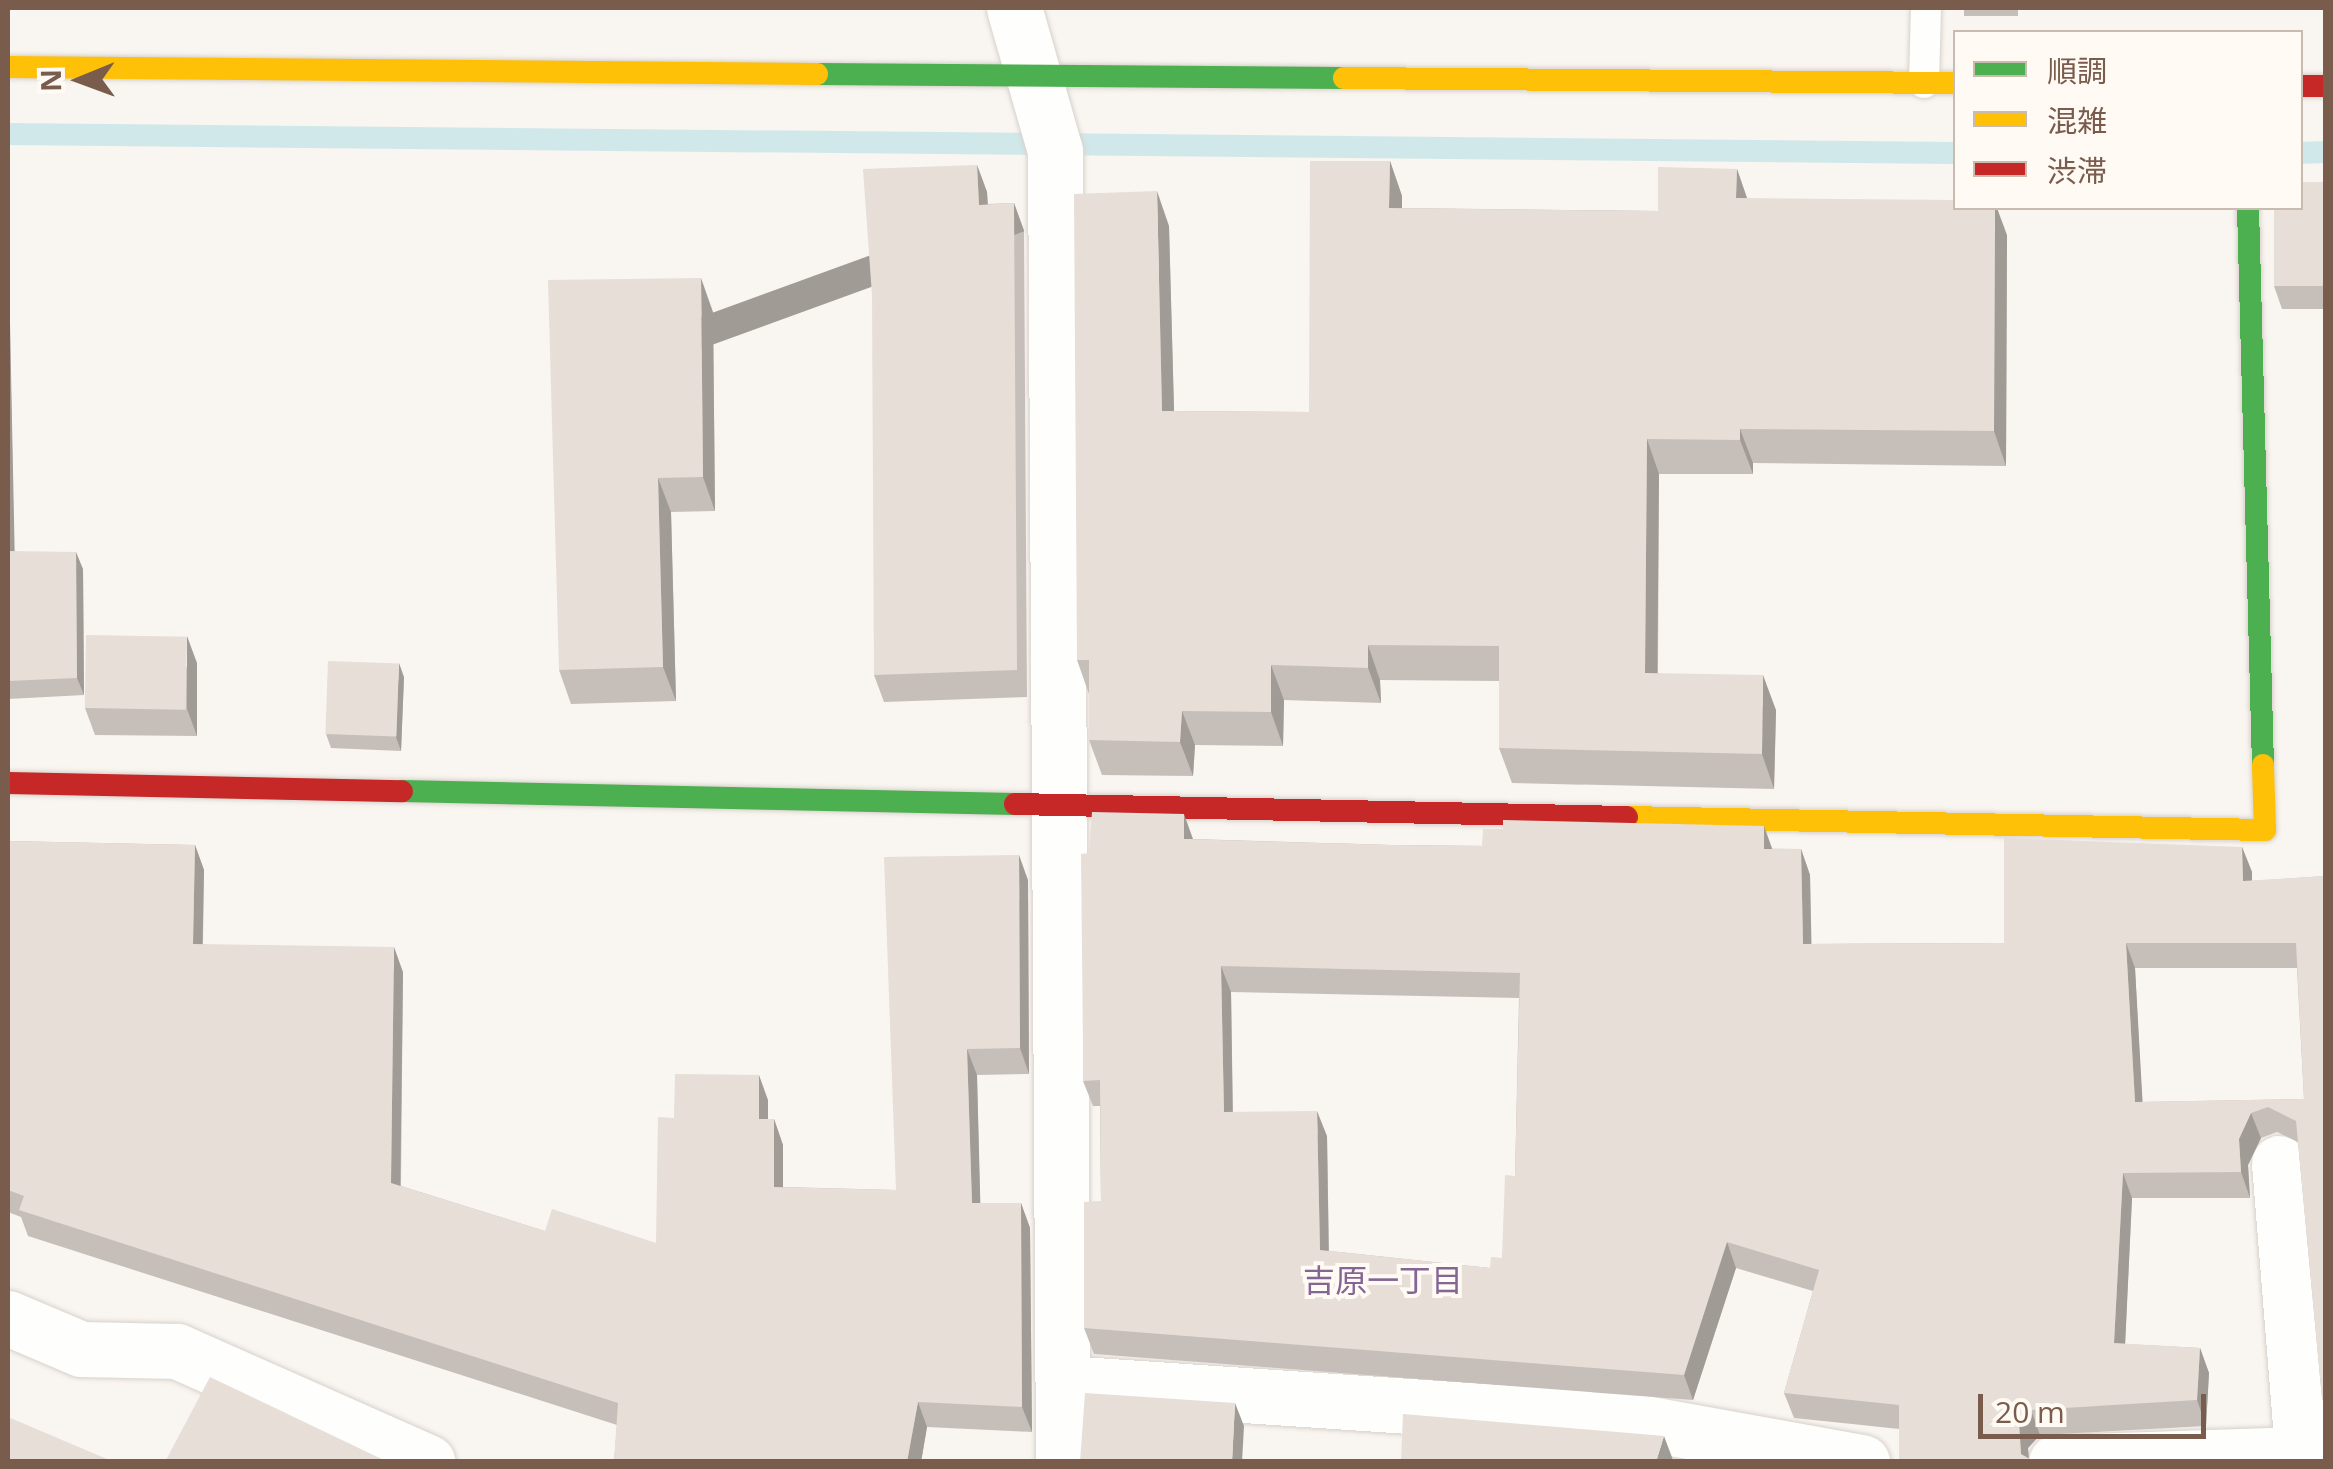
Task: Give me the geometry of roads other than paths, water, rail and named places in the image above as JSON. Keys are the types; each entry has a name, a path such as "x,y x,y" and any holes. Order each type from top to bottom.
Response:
{"street":[{"path":"1014,8 1054,151 1062,808 1063,1462"},
{"path":"8,66 1953,83"},
{"path":"8,783 1062,808 2265,830 2248,210"},
{"path":"2056,1462 2310,1456 2280,1164"},
{"path":"8,1318 82,1349 177,1351 427,1462"},
{"path":"1065,1383 1633,1421 1755,1454 1862,1462"}],"lane":[{"path":"1924,83 1926,8"}],"waterway":[{"path":"8,134 1953,153"},
{"path":"2303,153 2326,152"}],"district":[{"name":"吉原一丁目","path":"1383,1280"}]}
